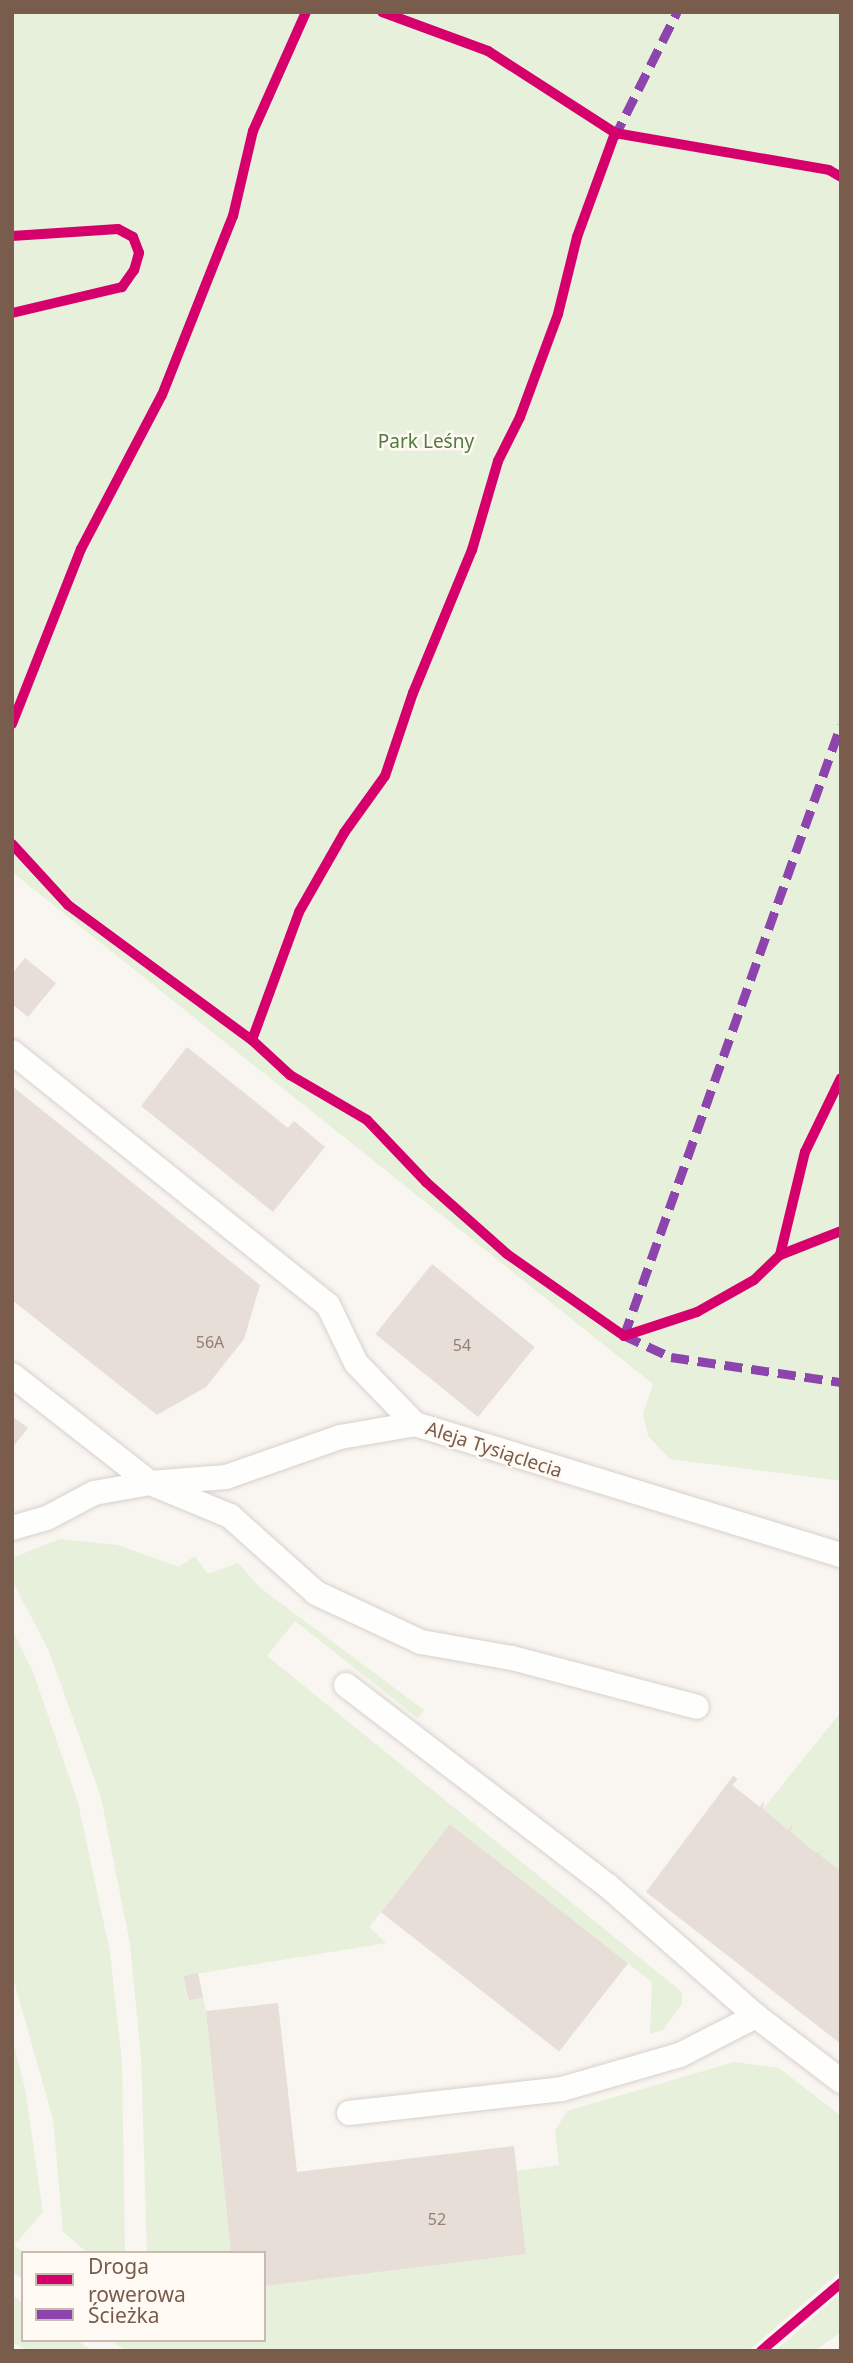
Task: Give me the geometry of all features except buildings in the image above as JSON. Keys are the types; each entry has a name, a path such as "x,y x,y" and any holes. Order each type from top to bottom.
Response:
{"lane":[{"path":"12,1052 328,1305 356,1363 415,1424"},
{"path":"12,1375 150,1483 230,1516 316,1593 421,1642 512,1658 697,1707"},
{"name":"Aleja Tysiąclecia","path":"12,1528 47,1518 94,1493 150,1483 226,1477 340,1437 415,1424 841,1555"},
{"path":"346,1685 608,1886 756,2016 841,2081"},
{"path":"349,2113 562,2089 680,2055 756,2016"}],"green space":[{"name":"Park Leśny","path":"12,12 841,12 841,1481 670,1459 648,1436 643,1413 653,1384 12,872"},
{"path":"60,1539 118,1545 179,1567 195,1556 208,1574 238,1563 259,1587 424,1710 418,1718 295,1621 267,1656 682,1992 682,2004 663,2030 650,2034 652,1982 450,1824 369,1927 386,1943 183,1976 188,2001 203,1997 206,2011 231,2251 147,2251 141,2057 130,1944 101,1797 49,1651 12,1580 12,1558"},
{"path":"12,1629 33,1672 78,1803 110,1952 122,2061 125,2251 86,2251 63,2232 53,2119 12,1974"},
{"path":"841,1712 841,1871 819,1854 823,1848 816,1853 791,1832 794,1824 788,1830 763,1809"},
{"path":"12,2036 25,2089 43,2212 14,2245 21,2251 21,2278 12,2272"},
{"path":"734,2062 779,2068 841,2116 841,2271 748,2351 127,2351 113,2342 266,2342 266,2286 526,2254 517,2171 559,2165 555,2131 567,2111"},
{"path":"841,2293 841,2332 815,2351 775,2351"},
{"path":"12,2295 21,2302 21,2342 80,2342 92,2351 30,2351 12,2342"}],"marked path":[{"path":"614,138 677,12"},
{"path":"624,1336 841,725"},
{"path":"623,1335 671,1357 841,1382"}],"cycle path":[{"path":"12,724 81,549 162,395 233,216 253,131 306,12"},
{"path":"382,12 488,51 615,133 829,170 841,177"},
{"path":"252,1040 299,912 344,833 385,776 413,693 472,550 498,461 520,417 558,314 577,237 615,133"},
{"path":"12,236 118,229 133,237 139,253 134,270 122,287 12,313"},
{"path":"12,844 68,905 252,1040 290,1075 367,1120 426,1182 507,1254 624,1336 697,1312 754,1280 780,1255 841,1231"},
{"path":"780,1255 805,1152 841,1078"},
{"path":"761,2351 841,2283"}]}
